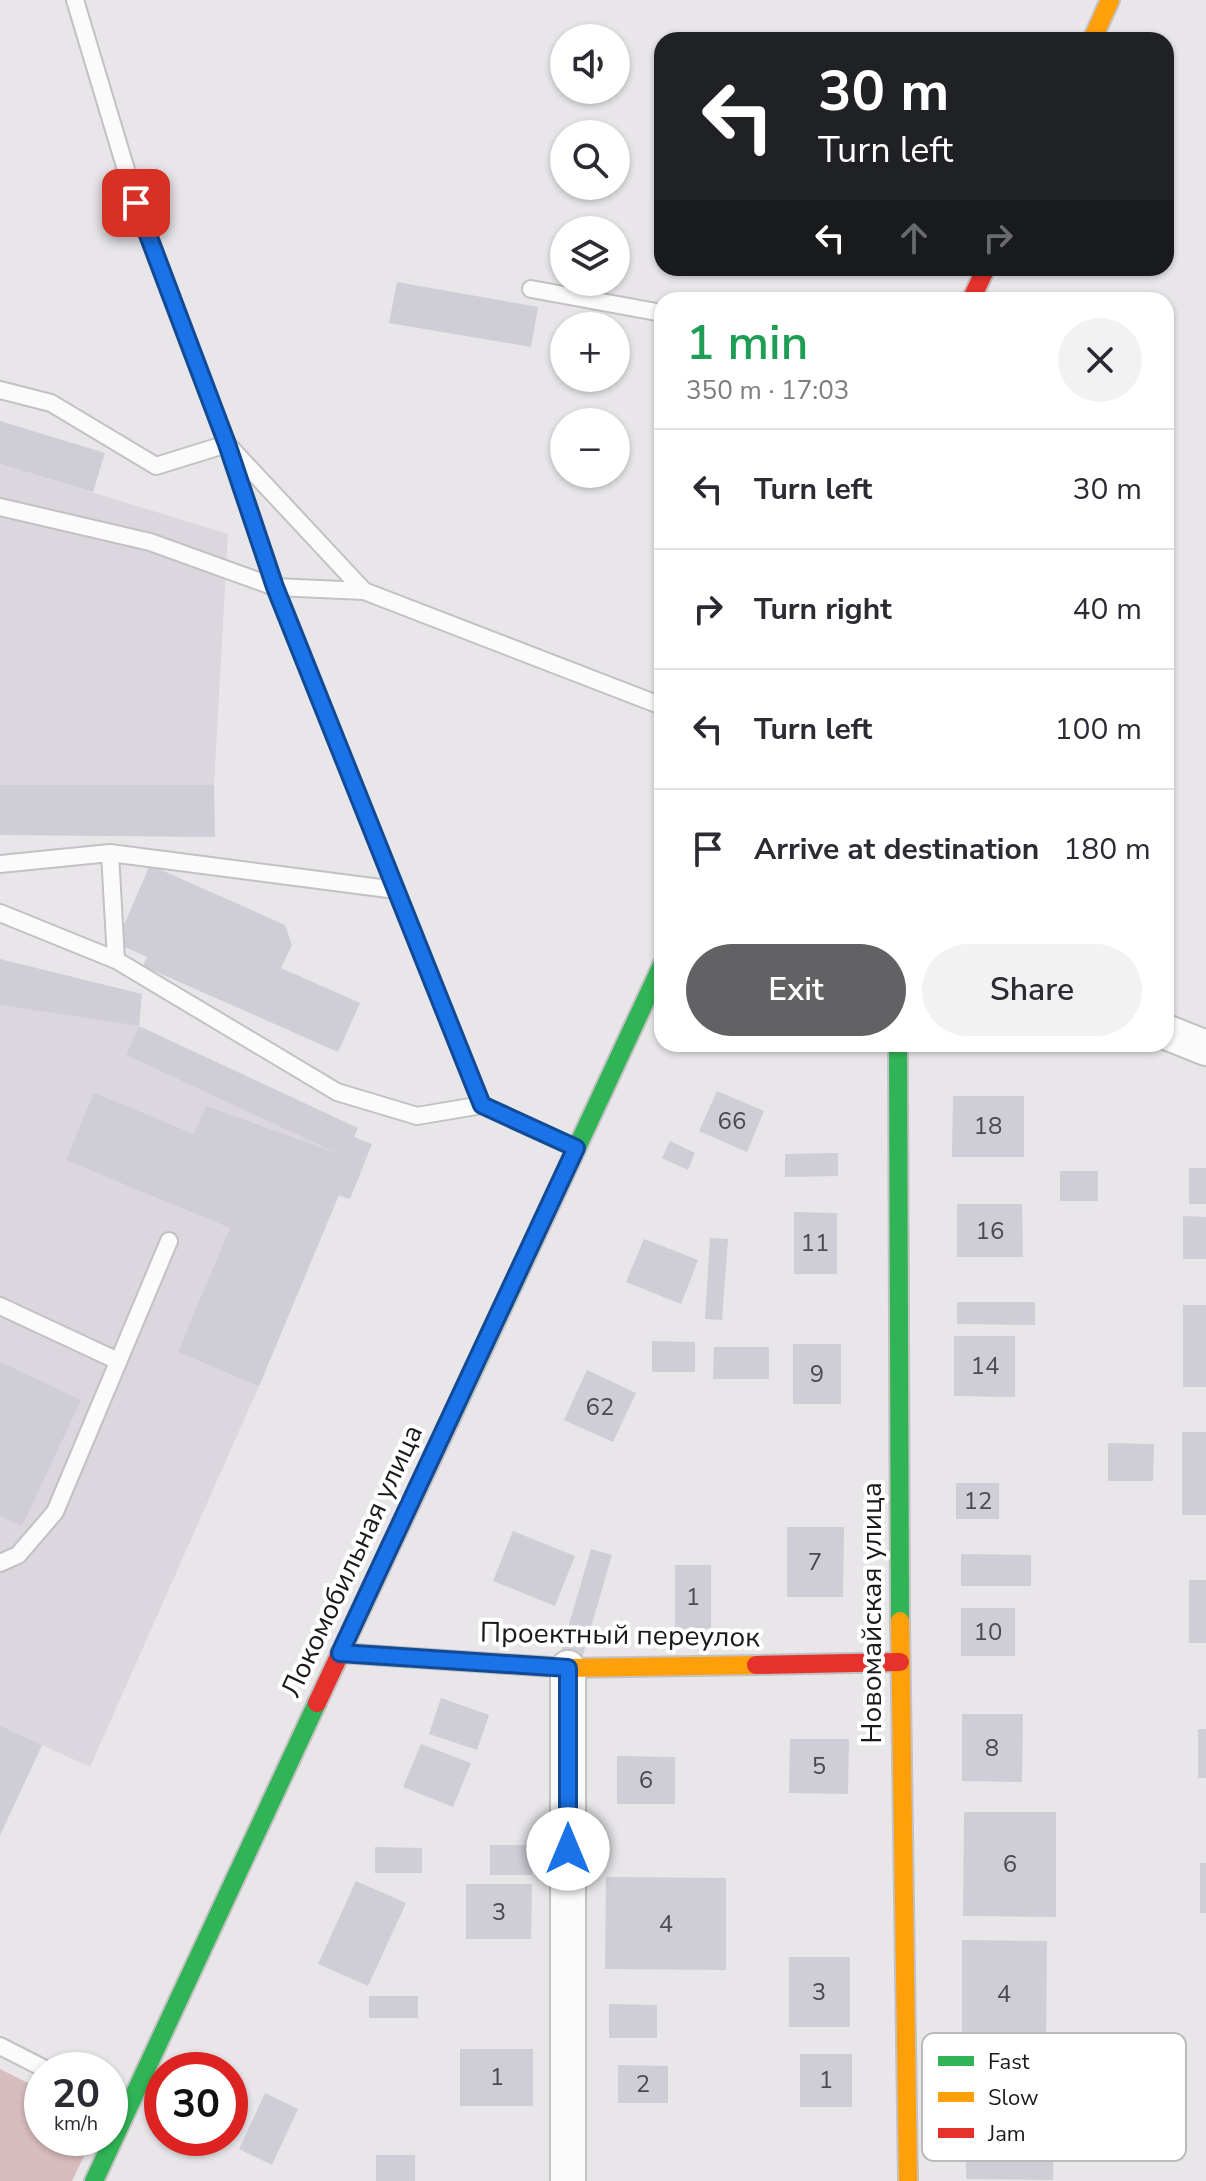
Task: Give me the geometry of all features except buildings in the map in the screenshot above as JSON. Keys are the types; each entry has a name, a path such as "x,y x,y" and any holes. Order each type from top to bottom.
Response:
{"street":[{"path":"1096,32 1110,0"},
{"name":"Локомобильная улица","path":"128,2086 340,1653 654,982"},
{"path":"1174,1035 1206,1048"},
{"name":"Новомайская улица","path":"898,1052 900,1662 908,2181"},
{"name":"Проектный переулок","path":"340,1653 568,1668 900,1662"},
{"path":"568,1668 568,2181"},
{"name":"Локомобильная улица","path":"94,2181 102,2156"}],"lane":[{"path":"75,0 136,203 227,444 275,587 482,1105"},
{"path":"531,289 654,312"},
{"path":"0,390 51,403 156,466 227,444"},
{"path":"227,444 364,591"},
{"path":"0,507 150,542 275,587 364,591 654,703"},
{"path":"0,864 110,853 396,890"},
{"path":"110,853 116,960"},
{"path":"0,913 116,960 337,1092 417,1116 482,1105 576,1148"},
{"path":"0,1563 18,1555 55,1512 169,1241"},
{"path":"0,1306 118,1361"},
{"path":"0,2046 24,2058"}],"shaded area":[{"path":"0,464 228,534 214,785 0,785"},
{"path":"0,1005 139,1026 126,1055 344,1156 350,1199 338,1196 259,1386 90,1767 42,1745 0,1835"},
{"path":"0,2069 24,2081 24,2156 84,2156 72,2181 0,2181"}],"traffic: fast":[{"path":"449,1422 654,982"},
{"path":"898,1052 900,1621"},
{"path":"94,2181 317,1703"}],"traffic: slow":[{"path":"1096,32 1110,0"},
{"path":"900,1621 908,2181"},
{"path":"340,1653 568,1668 756,1665"}],"traffic: jam":[{"path":"975,292 982,276"},
{"path":"317,1703 449,1422"},
{"path":"756,1665 900,1662"}],"route":[{"path":"136,203 227,444 275,587 482,1105 576,1148 340,1653 568,1668 568,1849"}]}
